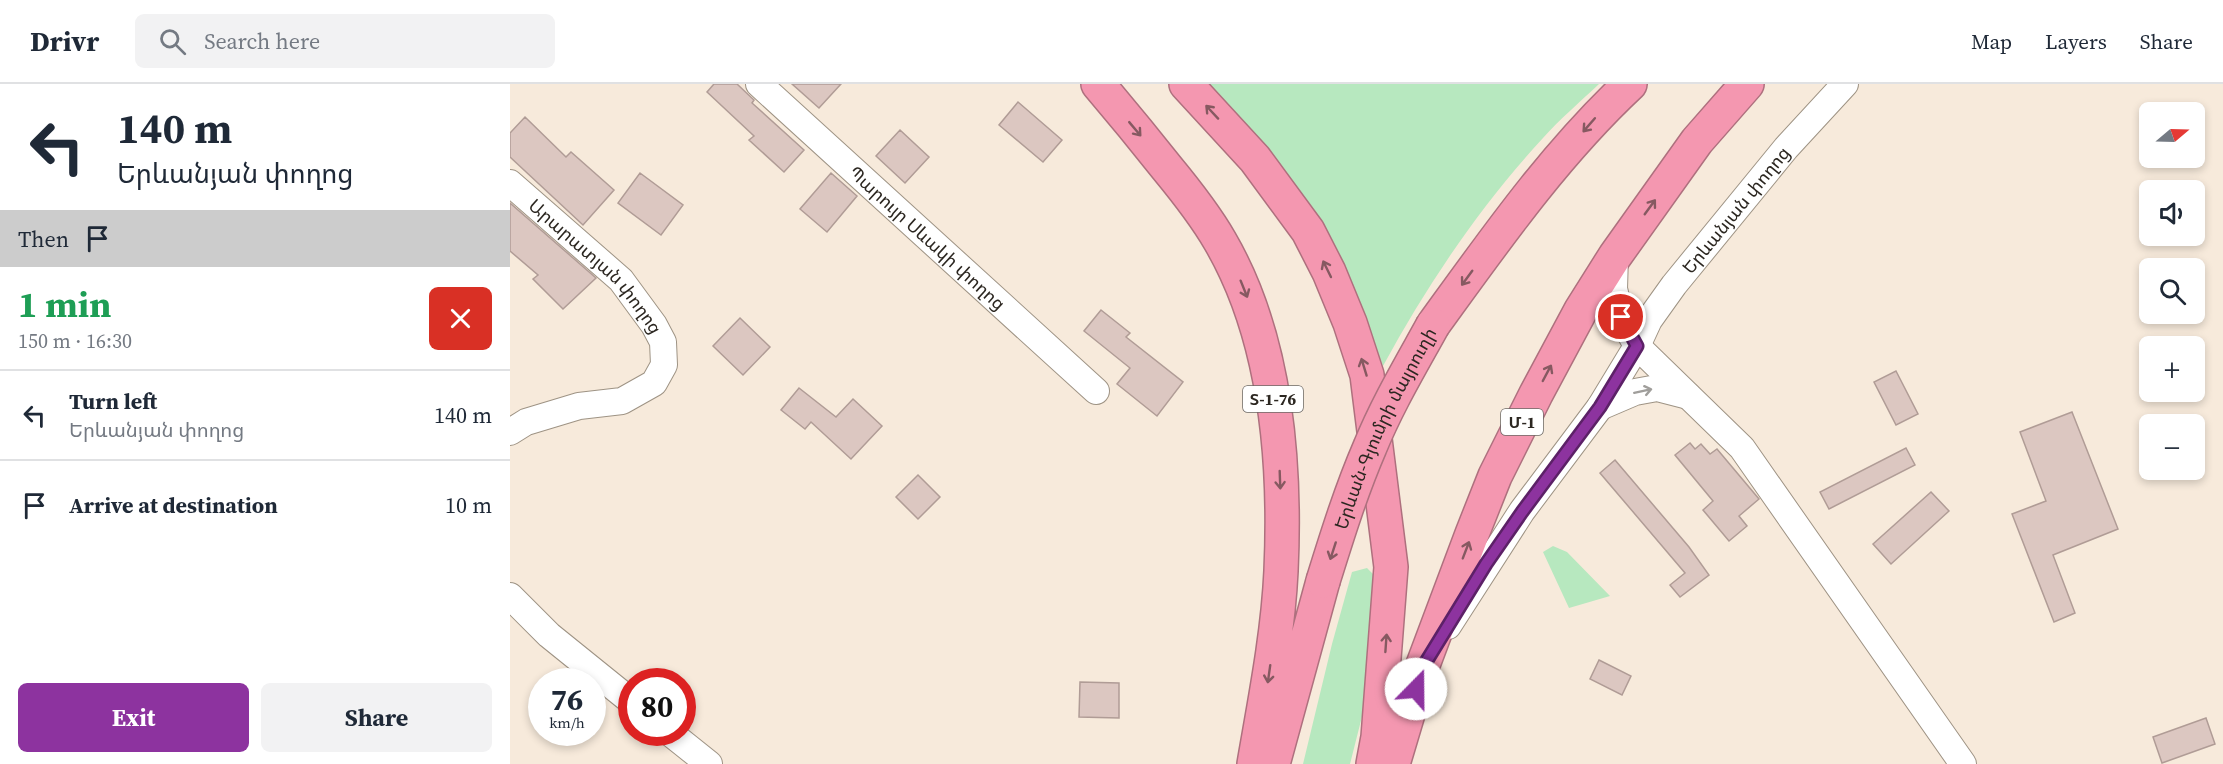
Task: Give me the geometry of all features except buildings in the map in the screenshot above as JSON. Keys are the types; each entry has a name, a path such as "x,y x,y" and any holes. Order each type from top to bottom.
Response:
{"highway":[{"name":"Տ-1-76","path":"1098,84 1190,196 1220,241 1238,274 1252,309 1264,351 1272,390 1279,453 1281,572 1269,674 1254,764"},
{"path":"1186,84 1255,159 1308,231 1329,272 1350,322 1367,375 1391,567 1379,726 1373,764"},
{"name":"Երևան-Գյումրի մայրուղի","path":"1273,764 1323,581 1346,509 1370,446 1399,386 1433,325 1526,198 1603,109 1630,84"},
{"name":"Մ-1","path":"1393,764 1421,670 1495,476 1581,310 1615,256 1697,141 1747,84"}],"street":[{"name":"Պարույր Սևակի փողոց","path":"759,84 1096,391"},
{"name":"Երևանյան փողոց","path":"1421,670 1486,564 1600,407 1637,346 1649,320 1674,285 1786,148 1845,84"},
{"name":"Արարատյան փողոց","path":"510,183 621,280 654,325 663,342 664,365 654,383 622,402 579,406 525,422 510,432"},
{"path":"1615,256 1614,289 1621,317 1637,346 1742,448 1963,764"},
{"path":"1600,407 1635,392 1657,388 1689,396"},
{"path":"510,597 549,635 618,691"},
{"path":"686,746 709,764"}],"green space":[{"path":"1204,84 1599,84 1543,138 1476,219 1436,276 1383,366 1369,330"},
{"path":"1553,546 1567,552 1610,596 1569,608 1543,552"},
{"path":"1367,568 1376,577 1373,673 1350,764 1303,764 1352,572"}],"route":[{"path":"1416,689 1421,670 1486,564 1600,407 1637,346 1621,317"}]}
